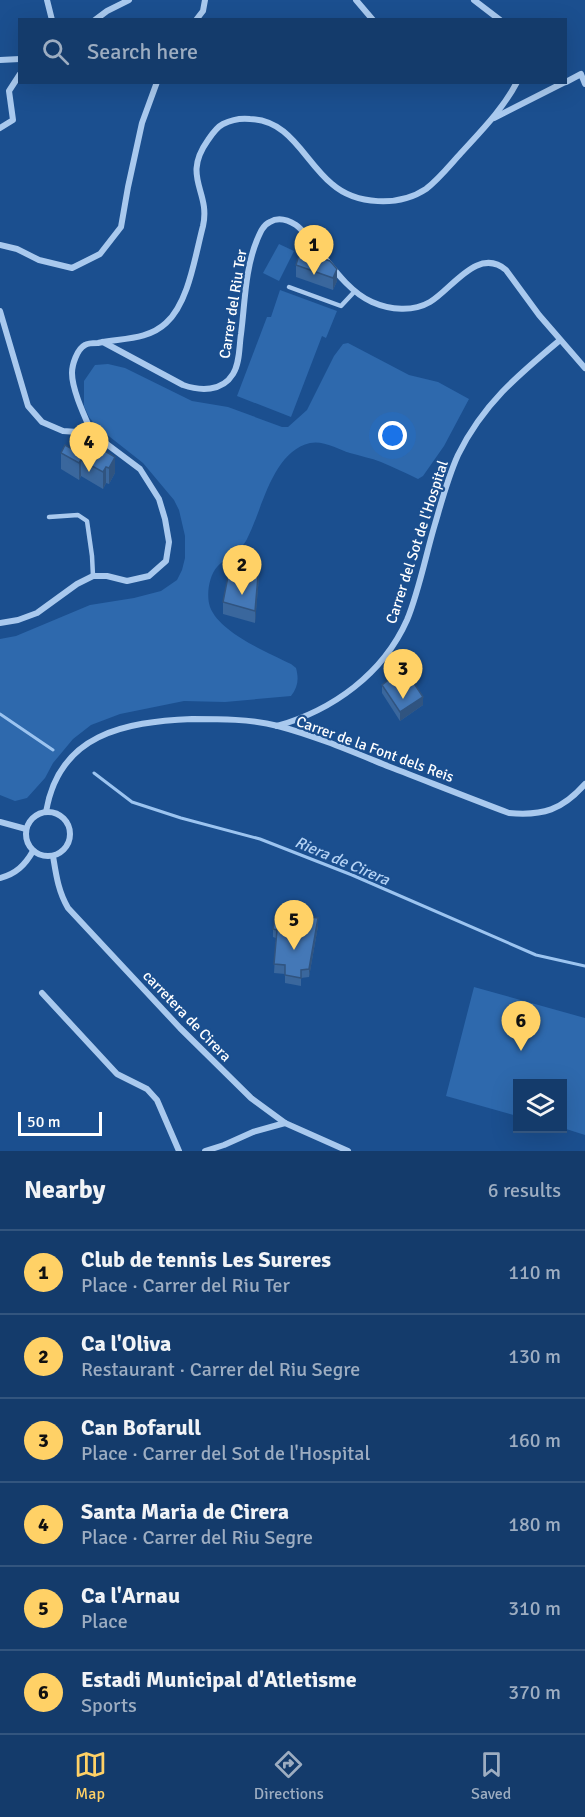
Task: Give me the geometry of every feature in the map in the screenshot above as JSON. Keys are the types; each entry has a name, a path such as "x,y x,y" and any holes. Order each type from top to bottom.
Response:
{"street":[{"path":"47,0 52,18"},
{"path":"98,18 129,0"},
{"path":"198,18 203,11 205,0"},
{"path":"356,0 371,18"},
{"path":"474,0 497,18"},
{"path":"0,60 18,59"},
{"path":"567,81 581,74 585,84"},
{"path":"0,128 12,120 9,90 18,77"},
{"path":"0,245 16,249 39,260 72,268 100,254 121,227 142,123 156,84"},
{"path":"0,624 37,613 77,584 93,576 127,580 149,576 166,561 169,542 159,499 140,469 92,433 79,401 72,372 77,353 85,345 148,335 166,323 181,303 205,213 195,171 206,143 215,131 223,124 243,118 266,121 288,134 331,183 340,190 358,198 390,200 413,195 433,183 506,102 516,84"},
{"path":"491,119 561,84"},
{"name":"Carrer del Riu Ter","path":"103,342 183,386 207,389 227,382 238,360 252,251 263,228 274,220 289,221 298,226 354,291 371,302 388,308 414,308 429,303 464,273 484,263 500,264 539,315 585,368"},
{"path":"0,311 28,406 42,422 63,431 92,433"},
{"name":"Carrer del Sot de l'Hospital","path":"276,726 309,714 342,696 366,678 388,654 407,620 446,485 467,438 502,390 560,340"},
{"name":"Carrer de la Font dels Reis","path":"46,813 53,786 66,764 83,746 104,734 144,722 174,720 224,719 276,726 326,741 508,813 533,814 552,810 565,803 585,784"},
{"path":"46,813 62,818 69,832 64,849 53,856 44,856 33,851 27,843 26,829 33,818 46,813"},
{"path":"0,822 26,829"},
{"path":"0,878 16,872 33,851"},
{"name":"carretera de Cirera","path":"53,856 61,897 68,908 217,1066 250,1098 285,1123 348,1151"},
{"path":"42,993 117,1074 147,1089 157,1100 180,1151"},
{"path":"205,1151 253,1132 285,1123"}],"lane":[{"path":"289,287 341,306 354,291"},
{"path":"49,517 78,515 87,521 93,576"}],"shaded area":[{"path":"279,244 294,251 279,281 263,273"},
{"path":"280,290 337,311 326,338 322,336 291,417 237,396 267,317 271,317"},
{"path":"348,343 409,375 438,382 469,399 444,446 423,476 418,479 381,462 325,444 315,442 297,448 286,457 270,483 244,544 214,571 210,580 208,597 215,616 245,641 296,668 297,683 291,696 225,702 184,701 120,714 91,725 73,739 53,763 45,778 27,798 15,801 0,795 0,639 16,636 90,605 161,591 177,580 185,558 185,536 179,510 174,500 143,463 96,426 89,417 84,406 84,381 95,365 108,364 125,368 192,401 228,407 282,427 288,427 307,410 334,356 343,344"},
{"path":"474,987 585,1018 585,1135 567,1129 567,1079 513,1079 513,1115 446,1096"}],"building":[{"path":"300,251 330,261 337,269 333,278 296,265"},
{"path":"88,441 115,457 109,468 106,467 103,472 81,460 79,463 61,453 65,445 81,454"},
{"path":"231,561 259,564 255,611 223,602"},
{"path":"404,668 423,697 400,712 382,685"},
{"path":"276,912 318,918 309,969 301,970 301,978 285,975 285,965 274,964 277,930 273,929"}],"waterway":[{"name":"Riera de Cirera","path":"0,714 53,750"},
{"name":"Riera de Cirera","path":"94,773 132,802 260,839 352,875 536,955 585,966"}],"place":[{"name":"Club de tennis Les Sureres","path":"314,275"},
{"name":"Santa Maria de Cirera","path":"89,472"},
{"name":"Ca l'Oliva","path":"242,595"},
{"name":"Can Bofarull","path":"403,699"},
{"name":"Ca l'Arnau","path":"294,950"},
{"name":"Estadi Municipal d'Atletisme","path":"521,1051"}]}
